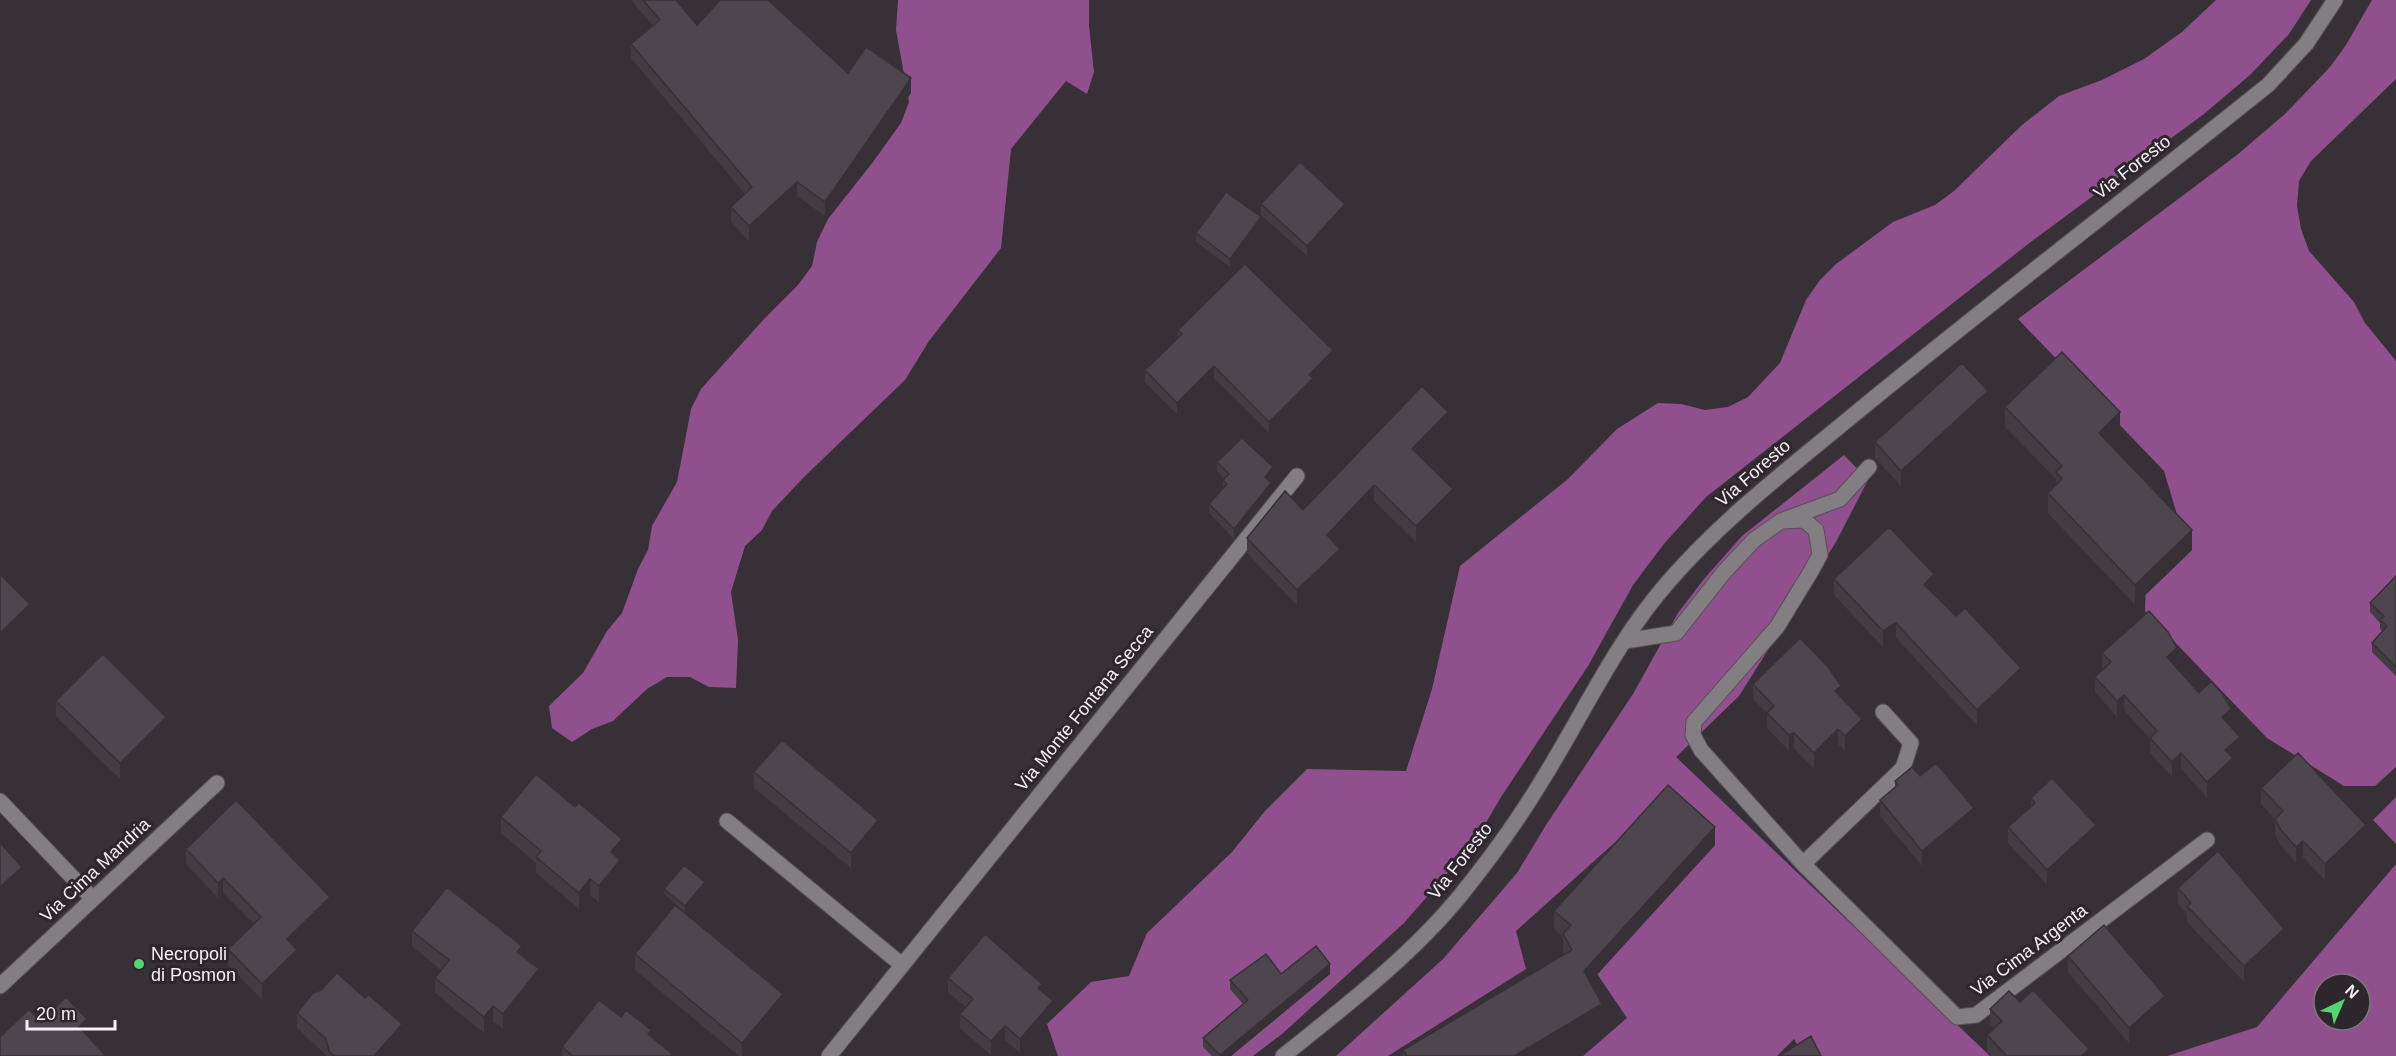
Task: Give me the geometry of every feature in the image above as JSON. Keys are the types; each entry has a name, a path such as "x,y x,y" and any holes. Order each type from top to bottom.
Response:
{"street":[{"name":"Via Foresto","path":"1283,1056 1364,991 1458,898 1503,839 1542,782 1625,641 1667,583 1731,517 1905,370 2268,85 2306,44 2335,0"},
{"path":"1625,641 1676,633 1724,572 1754,540 1781,521 1840,499 1869,467"},
{"name":"Via Monte Fontana Secca","path":"829,1056 1297,476"},
{"name":"Via Cima Argenta","path":"1781,521 1804,520 1816,530 1820,555 1777,627 1694,722 1693,735 1701,750 1803,864 1957,1017 1976,1015 2207,840"},
{"path":"1803,864 1903,768 1911,743 1883,712"},
{"name":"Via Cima Mandria","path":"0,986 217,783"},
{"path":"0,801 93,899"},
{"path":"727,821 902,965"}],"shaded area":[{"path":"898,0 1089,0 1089,26 1094,72 1087,94 1066,81 1011,149 1001,248 929,341 905,380 804,477 772,511 762,530 745,546 731,592 738,640 736,688 709,687 690,677 667,677 647,689 613,721 592,729 572,742 552,728 549,706 583,673 607,631 622,613 638,569 648,550 652,526 677,482 691,409 701,389 798,285 812,266 817,242 828,219 901,123 909,102 896,30"},
{"path":"2216,0 2311,0 2289,34 2250,75 2204,114 2032,241 1706,497 1663,545 1633,585 1588,666 1501,797 1474,843 1404,923 1282,1034 1253,1056 1058,1056 1047,1024 1091,982 1129,976 1147,933 1232,852 1265,811 1307,769 1406,771 1432,689 1460,566 1568,479 1617,429 1658,403 1681,404 1705,410 1728,407 1748,397 1780,363 1806,300 1820,280 1836,264 1893,222 1935,205 1954,191 2022,125 2059,96 2102,80 2144,59 2182,32"},
{"path":"2372,0 2396,0 2396,79 2311,161 2299,181 2297,206 2301,229 2309,251 2354,302 2365,323 2396,361 2396,767 2375,786 2344,786 2267,738 2145,611 2146,579 2178,518 2164,471 2018,319 2237,155 2286,113 2330,67 2346,45"},
{"path":"1844,455 1868,480 1836,542 1739,696 1676,757 1990,1056 1804,1056 1794,1039 1777,1056 1583,1056 1627,1018 1589,962 1659,803 1516,931 1526,969 1388,1056 1336,1056 1443,959 1517,873 1633,694 1678,613 1704,579 1742,536"},
{"path":"2396,797 2396,844 2373,820"},
{"path":"2396,864 2396,1056 2167,1056 2257,1027"}],"building":[{"path":"643,0 676,0 697,25 720,0 768,0 848,73 866,47 911,78 825,202 797,182 749,226 731,207 752,187 631,44 660,20"},
{"path":"1300,162 1345,204 1307,246 1261,204"},
{"path":"1226,192 1261,217 1230,259 1196,233"},
{"path":"1245,264 1333,350 1309,375 1313,378 1269,422 1214,366 1177,403 1145,370 1182,334 1178,330"},
{"path":"2062,352 2120,412 2099,433 2192,530 2135,585 2048,493 2062,479 2056,472 2062,466 2005,407"},
{"path":"1962,363 1988,391 1901,471 1875,442"},
{"path":"1422,386 1448,412 1412,449 1453,489 1416,526 1374,485 1327,535 1340,549 1297,590 1247,538 1285,491 1303,510"},
{"path":"1242,438 1273,467 1265,477 1271,483 1234,529 1209,504 1227,484 1223,480 1229,474 1217,462"},
{"path":"1889,527 1934,574 1924,585 1956,616 1965,608 2021,668 1977,710 1896,623 1883,631 1834,579"},
{"path":"0,574 30,604 0,633"},
{"path":"2396,576 2396,667 2372,643 2387,626 2380,620 2384,616 2370,603"},
{"path":"2149,611 2168,632 2177,648 2167,657 2199,693 2211,681 2222,693 2231,709 2222,717 2240,737 2225,750 2233,758 2207,782 2181,753 2172,762 2150,738 2157,731 2124,695 2117,701 2095,677 2111,662 2102,653"},
{"path":"1800,638 1829,668 1841,686 1835,691 1862,719 1845,736 1838,729 1814,753 1794,733 1789,735 1767,713 1774,706 1753,684"},
{"path":"103,654 166,717 120,763 56,701"},
{"path":"782,740 878,820 851,853 754,772"},
{"path":"2298,753 2366,825 2325,864 2303,841 2296,847 2281,830 2275,819 2283,811 2261,788"},
{"path":"1936,763 1974,808 1922,851 1880,800 1898,785 1895,781 1912,767 1920,776"},
{"path":"536,774 575,807 579,803 622,839 611,852 620,860 599,886 590,879 579,893 536,857 541,851 501,817"},
{"path":"2052,778 2096,825 2047,870 2008,827 2035,803 2031,798"},
{"path":"1668,785 1715,827 1584,971 1602,1004 1514,1056 1407,1056 1403,1050 1572,950 1563,934 1571,925 1554,911"},
{"path":"236,800 330,897 287,939 297,950 262,984 228,949 261,917 223,878 218,883 186,849"},
{"path":"0,843 22,867 0,887"},
{"path":"2218,851 2284,929 2244,966 2187,906 2191,903 2178,888"},
{"path":"684,865 705,882 685,906 664,889"},
{"path":"447,887 522,946 517,952 539,969 503,1014 493,1006 484,1017 435,978 449,960 412,931"},
{"path":"675,905 783,994 742,1043 635,954"},
{"path":"2104,925 2165,996 2129,1028 2068,956"},
{"path":"985,934 1042,984 1038,988 1053,1001 1020,1039 1005,1026 991,1041 960,1014 973,999 948,978"},
{"path":"1316,946 1330,964 1220,1055 1203,1038 1248,1000 1230,980 1266,954 1281,974"},
{"path":"337,973 365,998 369,995 402,1024 374,1056 334,1056 329,1051 326,1039 297,1013 313,993 321,990"},
{"path":"2033,990 2089,1049 2081,1056 2007,1056 1987,1035 2002,1021 1990,1009 2009,991 2020,1002"},
{"path":"66,997 87,1019 79,1027 106,1056 0,1056 0,1037 29,1009 41,1022"},
{"path":"599,1000 621,1017 626,1010 651,1030 648,1034 672,1054 670,1056 573,1056 562,1047"},
{"path":"1811,1036 1821,1056 1779,1056"}],"place":[{"name":"Necropoli di Posmon","path":"139,964"}]}
